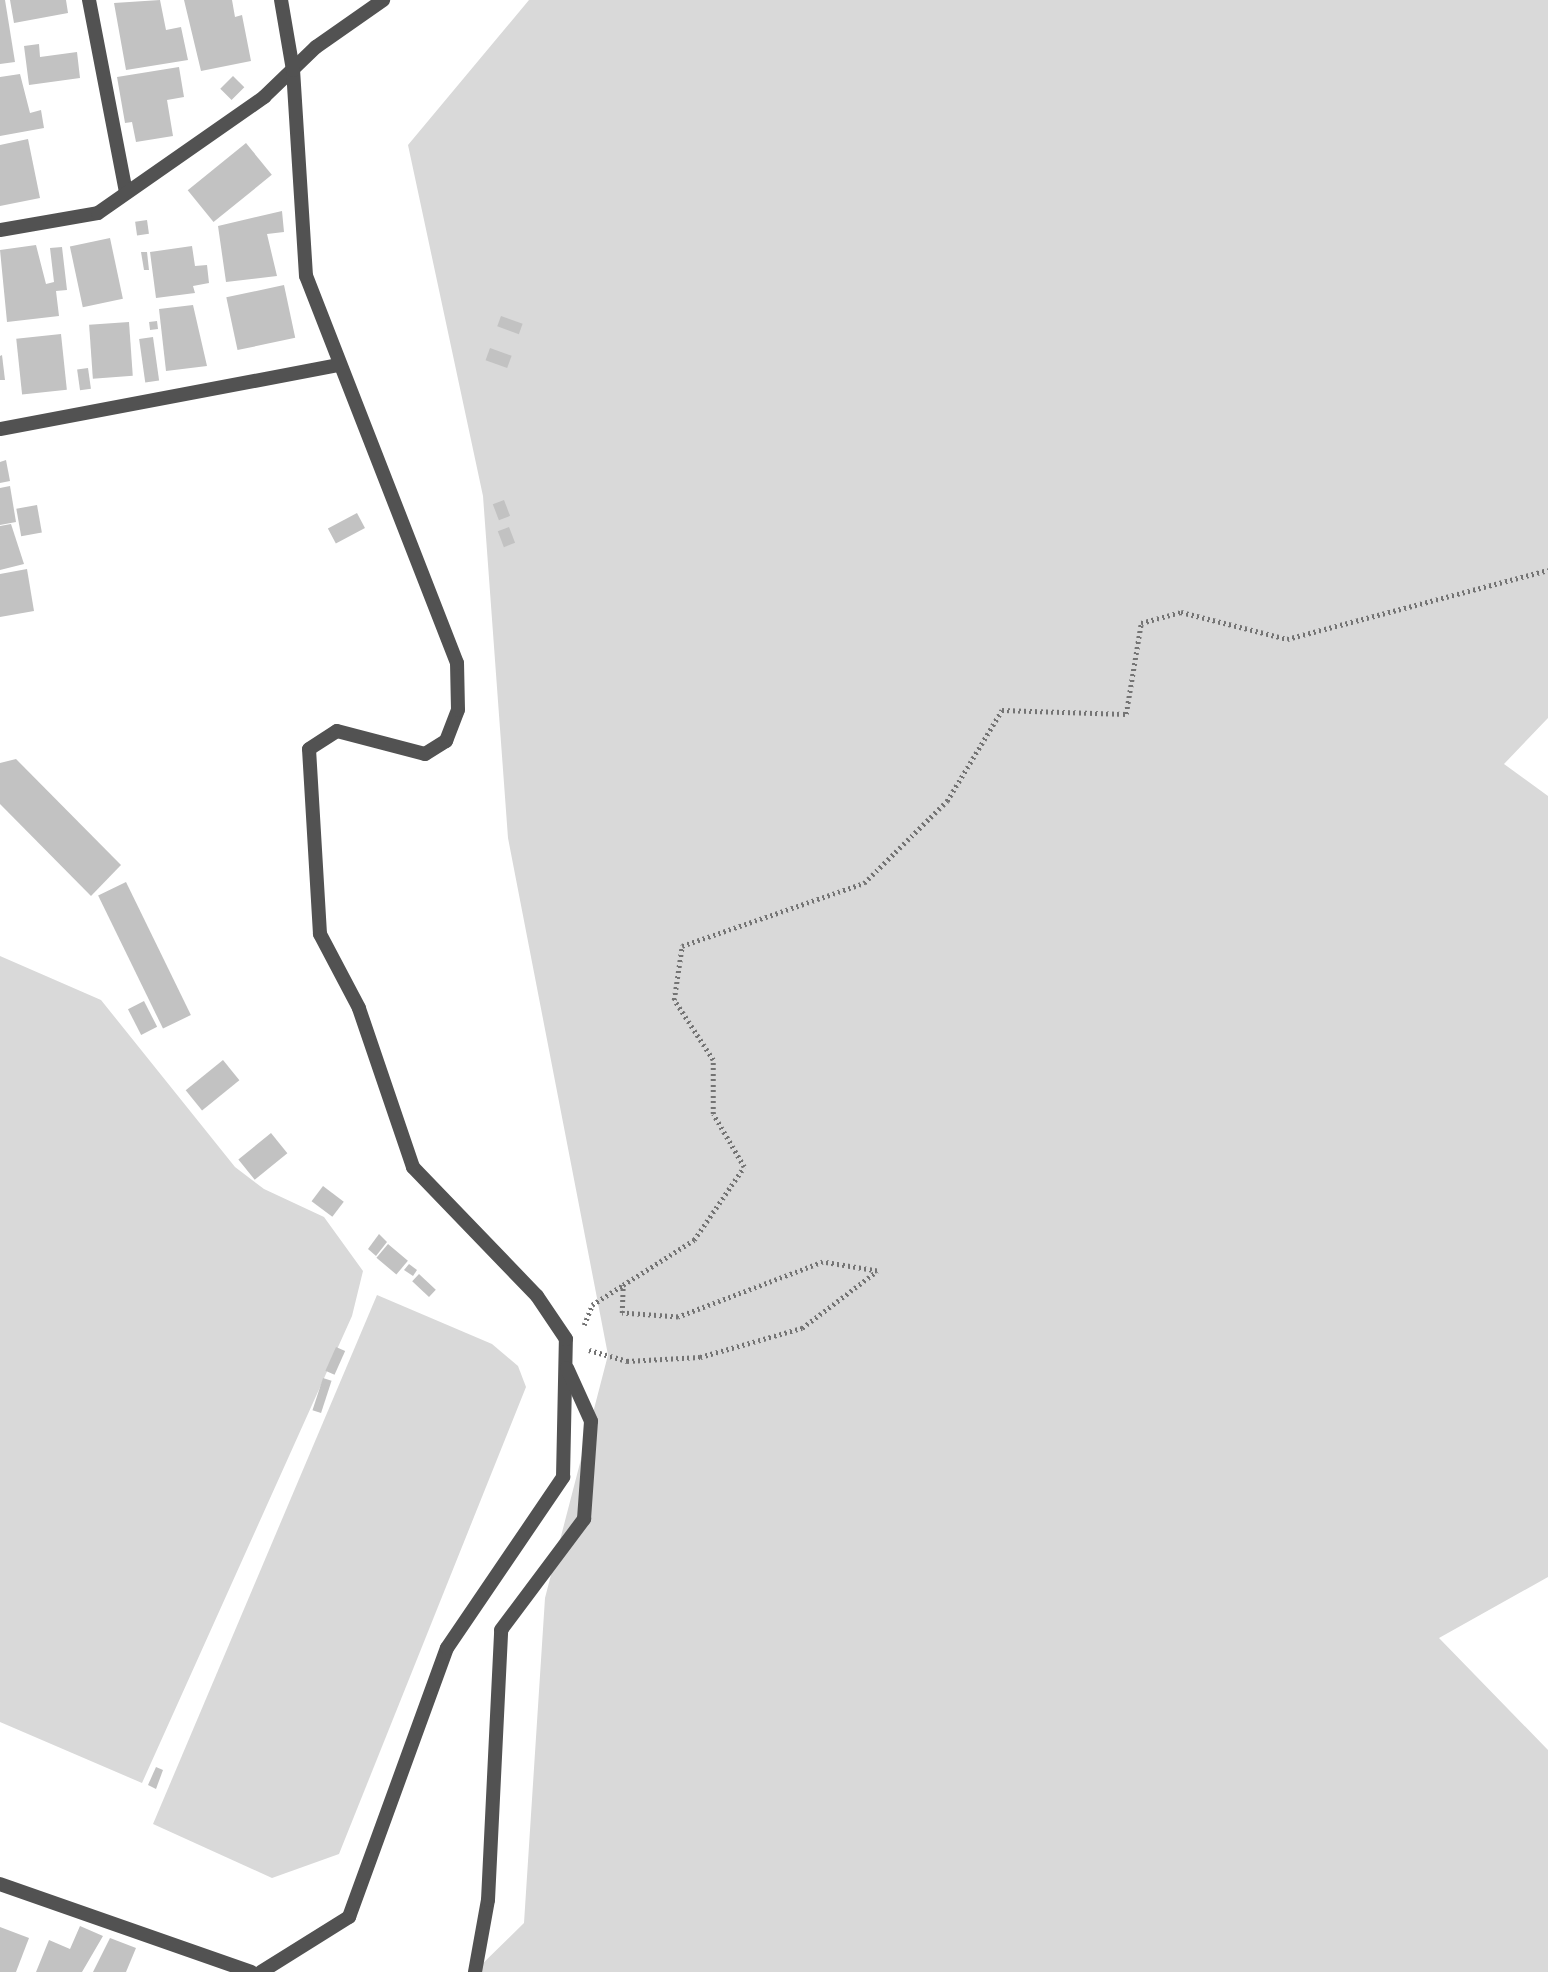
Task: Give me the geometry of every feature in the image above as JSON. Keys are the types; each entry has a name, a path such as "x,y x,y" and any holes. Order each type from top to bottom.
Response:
{"street":[{"path":"89,0 126,192"},
{"path":"261,1972 349,1917 447,1648 563,1477 565,1364 572,1341 537,1296 412,1167 359,1008 320,934 309,749 337,731 425,754 446,741 457,710 457,663 338,365 306,276 293,70 281,0"},
{"path":"0,230 98,213 264,97 293,70 383,0"},
{"path":"0,429 338,365"},
{"path":"475,1972 488,1900 500,1630 584,1519 591,1421 565,1364"},
{"path":"0,1884 251,1972"}],"path":[{"path":"623,1285 622,1313 677,1317 823,1262 877,1272 802,1328 700,1357 627,1361 572,1341 592,1305 623,1285 694,1240 744,1167 713,1114 713,1060 674,1000 682,946 864,883 947,801 1002,710 1126,714 1141,623 1181,611 1287,639 1548,570"}],"shaded area":[{"path":"529,0 1548,0 1548,718 1504,764 1548,796 1548,1577 1439,1638 1548,1750 1548,1972 474,1972 524,1923 545,1598 608,1355 508,838 483,496 408,145"},
{"path":"0,956 101,1000 235,1167 264,1189 324,1217 363,1271 352,1316 142,1783 0,1722"},
{"path":"377,1295 492,1344 518,1366 526,1387 339,1854 272,1878 153,1824"}],"building":[{"path":"0,0 5,0 15,62 0,64"},
{"path":"10,0 66,0 68,13 14,23"},
{"path":"160,0 166,30 181,27 188,60 126,70 114,3"},
{"path":"184,0 232,0 235,17 242,15 251,61 201,71"},
{"path":"39,44 40,57 77,52 80,78 29,85 24,46"},
{"path":"179,67 184,97 167,100 173,136 136,142 132,122 125,123 117,77"},
{"path":"20,74 30,113 41,110 44,128 0,136 0,77"},
{"path":"233,76 244,87 232,100 220,89"},
{"path":"28,139 40,198 0,206 0,145"},
{"path":"246,143 272,175 214,222 188,190"},
{"path":"282,211 284,232 267,234 277,276 226,282 218,226"},
{"path":"147,220 149,234 137,236 135,222"},
{"path":"110,238 123,299 83,307 70,247"},
{"path":"36,245 46,284 54,282 50,248 62,247 67,290 56,291 59,316 7,322 0,250"},
{"path":"192,246 195,266 207,265 209,283 193,286 195,293 156,298 150,252"},
{"path":"141,252 147,252 149,270 144,270"},
{"path":"284,285 295,338 238,350 226,297"},
{"path":"193,305 207,366 166,371 159,309"},
{"path":"501,316 523,324 519,334 497,326"},
{"path":"157,321 158,329 150,330 149,322"},
{"path":"129,322 133,376 93,379 89,325"},
{"path":"61,334 67,390 22,394 16,339"},
{"path":"153,337 159,381 145,383 139,339"},
{"path":"490,348 512,356 507,368 486,360"},
{"path":"2,355 5,380 0,380"},
{"path":"88,368 91,389 80,390 77,370"},
{"path":"6,460 10,481 0,483 0,462"},
{"path":"10,486 16,522 0,525 0,488"},
{"path":"504,500 510,516 499,520 493,504"},
{"path":"37,505 42,533 21,536 16,509"},
{"path":"357,513 365,528 336,544 328,528"},
{"path":"11,524 24,564 0,570 0,526"},
{"path":"509,527 515,543 504,547 498,531"},
{"path":"27,569 34,611 0,617 0,574"},
{"path":"16,759 121,865 91,896 0,804 0,763"},
{"path":"126,882 191,1015 163,1029 98,896"},
{"path":"144,1001 157,1027 141,1035 128,1009"},
{"path":"223,1060 239,1080 202,1110 186,1090"},
{"path":"271,1133 287,1153 255,1180 238,1159"},
{"path":"323,1186 344,1202 332,1217 312,1201"},
{"path":"379,1234 387,1242 376,1256 368,1249"},
{"path":"388,1244 408,1261 396,1275 376,1258"},
{"path":"409,1264 417,1270 413,1276 404,1270"},
{"path":"419,1274 436,1290 429,1297 412,1281"},
{"path":"336,1347 345,1351 335,1375 325,1371"},
{"path":"323,1378 332,1381 321,1413 312,1410"},
{"path":"156,1767 163,1770 156,1789 148,1785"},
{"path":"80,1926 103,1936 82,1972 36,1972 49,1940 70,1949"},
{"path":"0,1927 29,1938 16,1972 0,1972"},
{"path":"110,1938 136,1948 126,1972 93,1972"}]}
